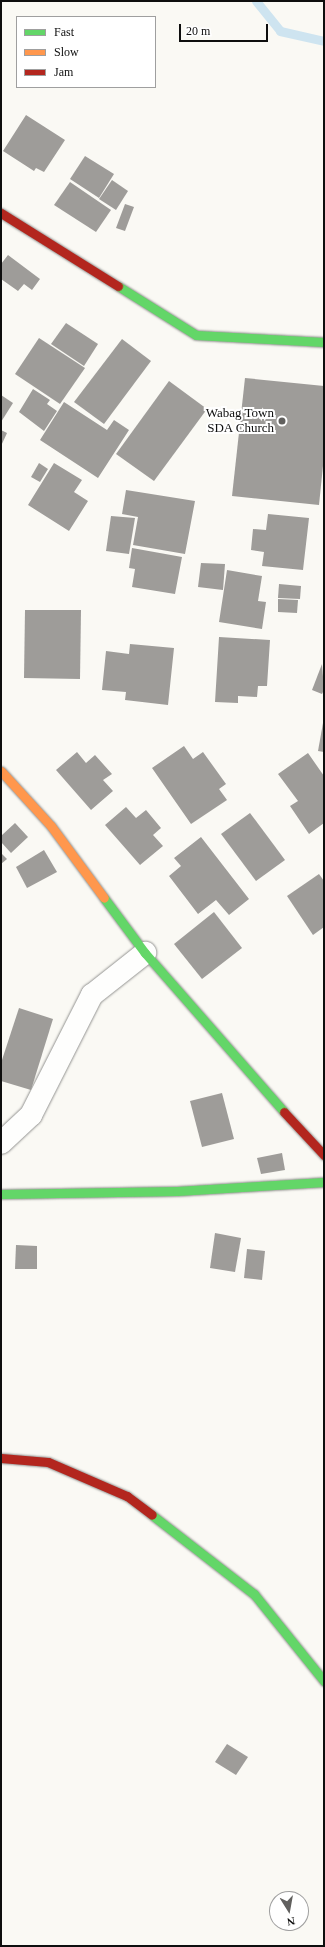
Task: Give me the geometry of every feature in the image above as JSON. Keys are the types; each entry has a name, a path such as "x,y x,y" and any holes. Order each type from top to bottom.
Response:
{"street":[{"path":"1,213 196,335 324,342"},
{"path":"1,771 51,826 145,953 259,1085 324,1155"},
{"path":"1,1143 31,1115 92,995 145,953"},
{"path":"1,1194 177,1191 324,1182"},
{"path":"1,1458 48,1462 127,1496 254,1594 324,1681"}],"building":[{"path":"26,115 65,140 44,172 36,168 34,171 3,151"},
{"path":"85,156 114,174 99,198 70,179"},
{"path":"112,180 128,191 116,210 99,199"},
{"path":"70,182 111,210 96,232 54,205"},
{"path":"125,204 134,207 125,231 116,228"},
{"path":"8,255 40,279 32,290 24,284 18,291 1,279 1,264"},
{"path":"66,323 98,344 84,366 51,344"},
{"path":"39,338 85,368 60,404 15,374"},
{"path":"122,339 151,361 104,424 74,402"},
{"name":"Wabag Town SDA Church","path":"245,378 324,386 324,456 319,505 232,496"},
{"path":"169,381 207,409 154,481 116,454"},
{"path":"33,389 50,400 47,404 57,411 44,431 19,412"},
{"path":"1,395 13,403 1,422"},
{"path":"64,402 107,430 114,420 129,430 98,478 40,440"},
{"path":"1,430 7,433 1,446"},
{"path":"39,463 48,469 40,482 31,477"},
{"path":"54,463 82,480 74,492 88,501 69,531 28,505"},
{"path":"126,490 195,501 185,554 133,545 138,517 122,514"},
{"path":"268,514 309,518 303,570 262,566 264,552 251,550 253,529 266,530"},
{"path":"111,516 135,518 129,554 106,551"},
{"path":"132,548 182,557 175,594 132,587 135,569 129,568"},
{"path":"201,563 225,564 223,590 198,587"},
{"path":"227,570 262,576 258,601 266,602 262,629 219,622"},
{"path":"279,584 301,586 300,599 278,598"},
{"path":"278,599 298,600 297,613 278,612"},
{"path":"25,610 81,610 80,679 24,678"},
{"path":"219,637 270,640 267,686 258,686 257,697 238,696 238,703 215,702"},
{"path":"130,644 174,648 168,705 125,700 126,692 102,690 106,651 129,654"},
{"path":"322,664 324,690 322,694 312,690"},
{"path":"324,723 324,752 318,751"},
{"path":"184,746 193,759 203,752 226,784 219,789 227,800 191,824 152,768"},
{"path":"77,752 86,763 95,755 112,774 103,780 113,791 91,810 56,770"},
{"path":"308,753 324,776 324,823 309,834 290,806 298,801 278,774"},
{"path":"126,807 136,818 146,810 161,828 153,835 163,846 140,865 105,825"},
{"path":"250,813 285,860 256,881 221,834"},
{"path":"15,823 28,837 11,853 1,842 1,836"},
{"path":"201,837 249,899 229,915 216,900 198,914 169,876 181,866 174,858"},
{"path":"44,850 57,872 27,888 16,867"},
{"path":"1,853 7,859 1,864"},
{"path":"319,874 324,881 324,927 313,935 287,896"},
{"path":"214,912 242,948 202,979 174,944"},
{"path":"19,1008 53,1019 31,1090 1,1081 1,1063"},
{"path":"222,1093 234,1139 202,1147 190,1101"},
{"path":"282,1153 285,1170 261,1174 257,1158"},
{"path":"215,1233 241,1238 235,1272 210,1268"},
{"path":"16,1245 37,1246 37,1269 15,1269"},
{"path":"247,1249 265,1251 262,1280 244,1278"},
{"path":"227,1744 248,1757 236,1775 215,1762"}],"waterway":[{"path":"256,1 280,31 324,41"}],"traffic: fast":[{"path":"118,286 196,335 324,342"},
{"path":"104,898 145,953 284,1112"},
{"path":"1,1194 177,1191 324,1182"},
{"path":"152,1515 254,1594 324,1681"}],"traffic: slow":[{"path":"1,771 51,826 104,898"}],"traffic: jam":[{"path":"1,213 118,286"},
{"path":"284,1112 324,1155"},
{"path":"1,1458 48,1462 127,1496 152,1515"}],"place":[{"name":"Wabag Town SDA Church","path":"282,421"}]}
